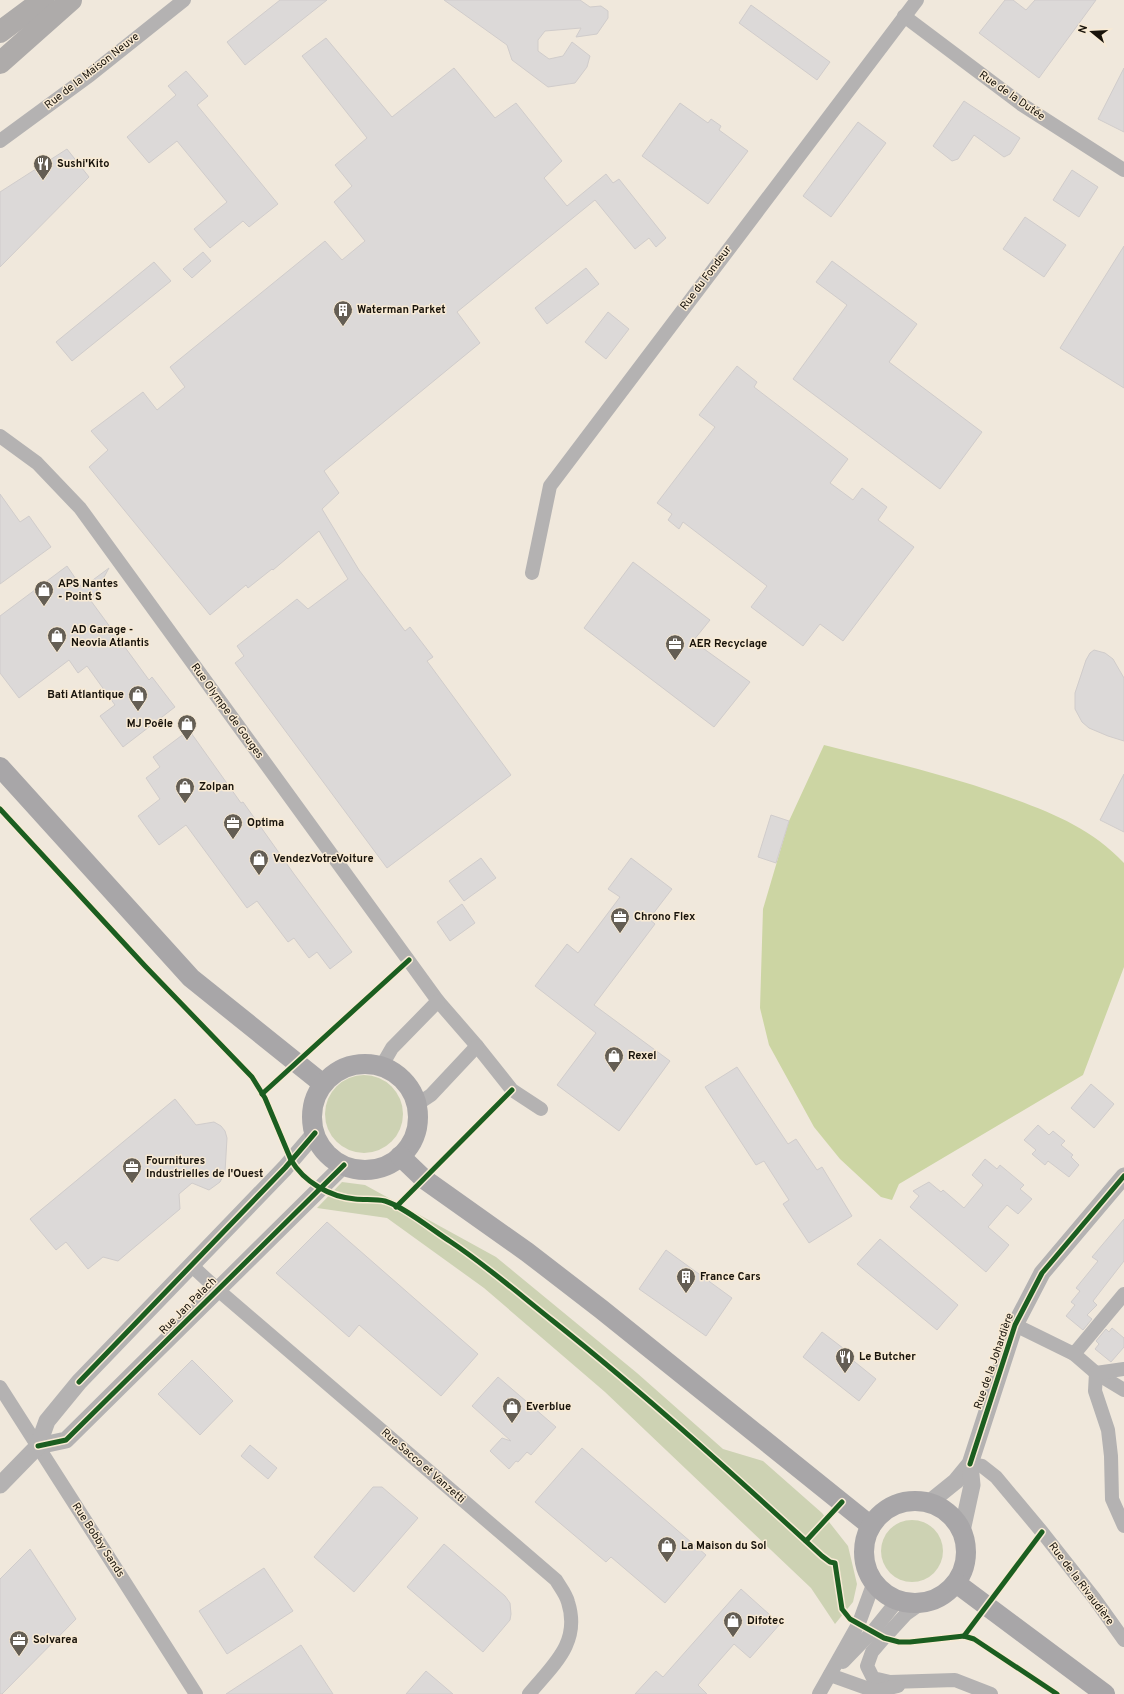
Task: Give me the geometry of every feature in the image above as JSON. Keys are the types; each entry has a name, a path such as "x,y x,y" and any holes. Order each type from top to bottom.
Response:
{"highway":[{"path":"0,32 43,0"},
{"path":"0,63 71,0"}],"main road":[{"path":"0,767 191,978 323,1084"},
{"path":"360,1064 382,1067 394,1072 404,1081 411,1092 416,1105 417,1114 415,1132 409,1145 400,1156 386,1165 369,1169 352,1168 344,1165 326,1152 315,1133 312,1113 317,1093 323,1084 339,1070 349,1066 360,1064"},
{"path":"400,1156 424,1179 527,1252 601,1308 871,1526"},
{"path":"910,1500 930,1502 938,1505 952,1516 962,1531 966,1552 962,1573 956,1582 942,1596 923,1602 910,1603 898,1600 887,1595 874,1582 868,1572 864,1554 864,1544 871,1526 884,1511 892,1506 910,1500"},
{"path":"956,1582 1105,1694"}],"street":[{"name":"Rue de la Maison Neuve","path":"0,141 90,75 184,0"},
{"name":"Rue du Fondeur","path":"532,573 550,486 916,0"},
{"name":"Rue de la Dutée","path":"904,16 1021,104 1124,170"},
{"name":"Rue Olympe de Gouges","path":"0,436 37,464 80,508 438,1001 478,1046 512,1090 541,1109"},
{"path":"382,1067 392,1048 438,1001"},
{"path":"416,1105 431,1095 478,1046"},
{"path":"0,1485 38,1446 47,1421 79,1382 284,1168 315,1133"},
{"name":"Rue Jan Palach","path":"38,1446 66,1440 344,1165"},
{"name":"Rue de la Johardière","path":"930,1502 956,1481 970,1464 1015,1324 1042,1273 1124,1176"},
{"name":"Rue Sacco et Vanzetti","path":"191,1265 218,1290 556,1580 568,1600 572,1620 570,1639 562,1655 529,1694"},
{"path":"1074,1354 1123,1296"},
{"path":"1015,1324 1074,1354 1096,1373 1124,1390"},
{"path":"1096,1373 1124,1369"},
{"path":"1096,1373 1095,1391 1108,1430 1111,1456 1112,1499 1124,1526"},
{"name":"Rue Bobby Sands","path":"0,1387 196,1694"},
{"name":"Rue de la Johardière","path":"962,1531 972,1485 970,1464"},
{"name":"Rue de la Rivaudière","path":"970,1464 982,1466 996,1477 1094,1598 1124,1640"},
{"path":"819,1694 859,1623 874,1582"},
{"path":"830,1675 873,1631 898,1600"},
{"path":"923,1602 906,1614 872,1652 867,1666 873,1678 890,1682 954,1680 991,1694"},
{"path":"830,1675 875,1691 912,1681"}],"green space":[{"path":"824,745 957,780 1034,807 1082,829 1111,850 1124,863 1124,967 1083,1075 899,1184 892,1200 881,1197 840,1159 814,1127 769,1045 760,1008 763,909 789,821"},
{"path":"364,1075 379,1078 392,1086 400,1099 403,1114 400,1129 392,1142 379,1150 364,1153 349,1150 336,1142 328,1129 325,1114 328,1099 336,1086 349,1078"},
{"path":"342,1182 365,1185 496,1257 637,1373 723,1449 763,1461 822,1513 848,1546 857,1584 853,1602 835,1624 811,1588 605,1392 484,1288 387,1218 317,1208"},
{"path":"906,1520 918,1520 934,1529 941,1539 943,1551 941,1563 934,1573 918,1582 906,1582 895,1577 886,1568 881,1557 881,1545 886,1534 895,1525"}],"building":[{"path":"280,0 327,0 245,65 227,42"},
{"path":"444,0 580,0 590,7 601,6 608,11 608,18 597,34 576,37 581,28 545,31 538,40 538,51 549,59 563,56 572,42 590,56 587,67 575,83 548,87 512,60 507,45"},
{"path":"1005,0 1013,0 1026,10 1035,0 1096,0 1039,78 979,33"},
{"path":"751,5 830,62 817,80 739,23"},
{"name":"Waterman Parket","path":"326,38 392,117 454,68 495,118 516,103 562,161 544,178 567,206 606,174 613,183 619,179 666,238 656,247 649,238 635,249 595,200 457,312 480,343 324,471 339,493 322,509 359,570 405,631 410,627 433,657 427,661 511,775 387,868 235,663 244,656 237,646 297,599 308,609 348,579 319,531 273,570 272,569 248,588 246,585 210,615 89,467 108,450 91,431 143,392 157,410 185,387 170,367 325,241 342,260 365,241 334,202 352,186 335,165 367,138 302,56"},
{"path":"1124,68 1124,132 1098,119"},
{"path":"186,71 208,96 197,105 278,204 249,227 243,221 210,248 194,229 227,202 177,141 149,163 127,137 176,95 168,86"},
{"path":"964,101 1020,138 1010,154 1004,157 974,135 958,159 952,161 933,146"},
{"path":"680,103 708,123 711,119 721,126 719,130 748,151 708,204 642,156"},
{"path":"858,122 886,143 831,217 803,196"},
{"path":"67,149 89,177 0,267 0,192"},
{"path":"1072,170 1098,187 1079,217 1053,200"},
{"path":"1025,217 1066,245 1044,277 1003,249"},
{"path":"1124,246 1124,388 1060,348"},
{"path":"203,252 211,261 192,278 183,269"},
{"path":"832,261 917,324 889,362 982,432 940,489 793,379 847,305 816,282"},
{"path":"154,262 171,281 72,361 56,342"},
{"path":"586,268 599,284 547,324 535,308"},
{"path":"608,312 629,329 606,359 585,342"},
{"path":"737,366 757,382 754,387 848,459 830,483 853,500 862,488 887,507 878,520 914,547 843,641 820,624 803,646 751,607 767,586 683,522 679,529 668,520 672,514 657,503 715,427 699,415"},
{"path":"0,494 20,522 29,516 51,547 0,584"},
{"name":"AER Recyclage","path":"633,562 710,620 693,641 750,682 714,727 584,628"},
{"path":"67,566 82,588 109,568 91,601 149,680 152,677 175,707 123,747 100,716 115,705 87,666 78,673 69,660 19,698 0,673 0,616"},
{"path":"1094,650 1105,653 1113,659 1124,678 1124,741 1089,728 1082,722 1075,709 1075,693 1086,660 1090,653"},
{"path":"189,730 241,803 243,802 352,952 330,969 317,952 309,958 294,938 288,942 257,901 247,908 186,825 159,845 138,816 160,799 146,778 160,767 153,757"},
{"path":"1124,774 1124,832 1100,820"},
{"path":"771,815 789,821 776,863 758,857"},
{"path":"481,858 496,878 464,901 449,881"},
{"path":"631,858 672,889 649,919 655,924 594,1005 670,1061 619,1131 557,1085 596,1033 535,986 567,944 578,953 620,897 608,889"},
{"path":"462,904 475,923 450,941 437,922"},
{"path":"737,1067 788,1144 796,1139 817,1170 822,1167 852,1216 809,1243 783,1204 789,1200 764,1161 756,1165 705,1087"},
{"path":"1091,1084 1114,1104 1094,1128 1071,1108"},
{"name":"Fournitures Industrielles de l'Ouest","path":"175,1099 196,1125 214,1122 221,1126 225,1131 227,1138 225,1172 220,1182 209,1190 192,1183 179,1194 180,1209 118,1261 103,1257 88,1269 66,1242 56,1250 30,1219"},
{"path":"1038,1125 1049,1135 1053,1131 1065,1141 1061,1145 1073,1155 1071,1157 1079,1165 1069,1177 1048,1161 1045,1165 1032,1154 1036,1150 1024,1140"},
{"path":"985,1159 997,1169 1000,1165 1024,1185 1020,1189 1032,1199 1018,1214 1007,1205 988,1227 1009,1245 986,1272 910,1207 919,1196 913,1191 929,1182 941,1192 943,1190 964,1208 983,1185 972,1175"},
{"path":"1124,1219 1124,1261 1093,1301 1097,1305 1087,1315 1092,1319 1083,1330 1066,1316 1075,1305 1071,1302 1080,1291 1076,1288 1098,1261 1092,1257"},
{"path":"327,1222 478,1354 441,1396 359,1325 349,1337 276,1273"},
{"path":"880,1239 958,1305 937,1330 857,1264"},
{"name":"France Cars","path":"666,1250 732,1298 706,1336 639,1289"},
{"path":"1112,1328 1124,1338 1124,1347 1111,1362 1095,1349 1099,1344 1096,1341 1106,1329 1109,1332"},
{"path":"822,1332 852,1355 850,1358 876,1379 859,1401 803,1357"},
{"path":"192,1360 233,1401 200,1435 158,1394"},
{"name":"Everblue","path":"498,1377 556,1427 531,1455 527,1452 509,1469 490,1451 502,1438 511,1441 472,1406"},
{"path":"250,1445 277,1468 268,1479 241,1456"},
{"path":"582,1448 706,1555 665,1603 611,1557 606,1562 535,1502"},
{"path":"373,1487 382,1487 418,1518 354,1592 314,1557"},
{"path":"444,1544 505,1596 510,1603 510,1620 483,1652 407,1587"},
{"name":"Solvarea","path":"30,1549 76,1619 2,1694 0,1694 0,1579"},
{"path":"264,1568 293,1611 227,1654 199,1611"},
{"name":"Difotec","path":"741,1589 780,1624 750,1658 734,1644 698,1685 707,1694 635,1694 656,1671 663,1677"},
{"path":"301,1645 333,1694 226,1694"},
{"path":"426,1671 453,1694 406,1694"}],"cycle path":[{"path":"0,809 145,966 252,1077 265,1098 291,1160 296,1168 310,1181 327,1192 346,1198 385,1201 401,1208 464,1251 503,1280 622,1378 689,1436 822,1556 830,1562 835,1563 842,1609 850,1619 884,1638 899,1642 964,1636 974,1639 1057,1694"},
{"path":"262,1094 409,960"},
{"path":"396,1207 512,1090"},
{"path":"79,1382 285,1168 315,1133"},
{"path":"38,1446 66,1440 344,1165"},
{"path":"970,1464 1015,1325 1042,1273 1124,1176"},
{"path":"806,1541 842,1502"},
{"path":"964,1636 1042,1532"}],"place":[{"name":"Sushi'Kito","path":"43,181"},
{"name":"Waterman Parket","path":"343,327"},
{"name":"APS Nantes - Point S","path":"44,607"},
{"name":"AD Garage - Neovia Atlantis","path":"57,653"},
{"name":"AER Recyclage","path":"675,661"},
{"name":"Bati Atlantique","path":"138,712"},
{"name":"MJ Poêle","path":"187,741"},
{"name":"Zolpan","path":"185,804"},
{"name":"Optima","path":"233,840"},
{"name":"VendezVotreVoiture","path":"259,876"},
{"name":"Chrono Flex","path":"620,934"},
{"name":"Rexel","path":"614,1073"},
{"name":"Fournitures Industrielles de l'Ouest","path":"132,1184"},
{"name":"France Cars","path":"686,1294"},
{"name":"Le Butcher","path":"845,1374"},
{"name":"Everblue","path":"512,1424"},
{"name":"La Maison du Sol","path":"667,1563"},
{"name":"Difotec","path":"733,1638"},
{"name":"Solvarea","path":"19,1657"}]}
